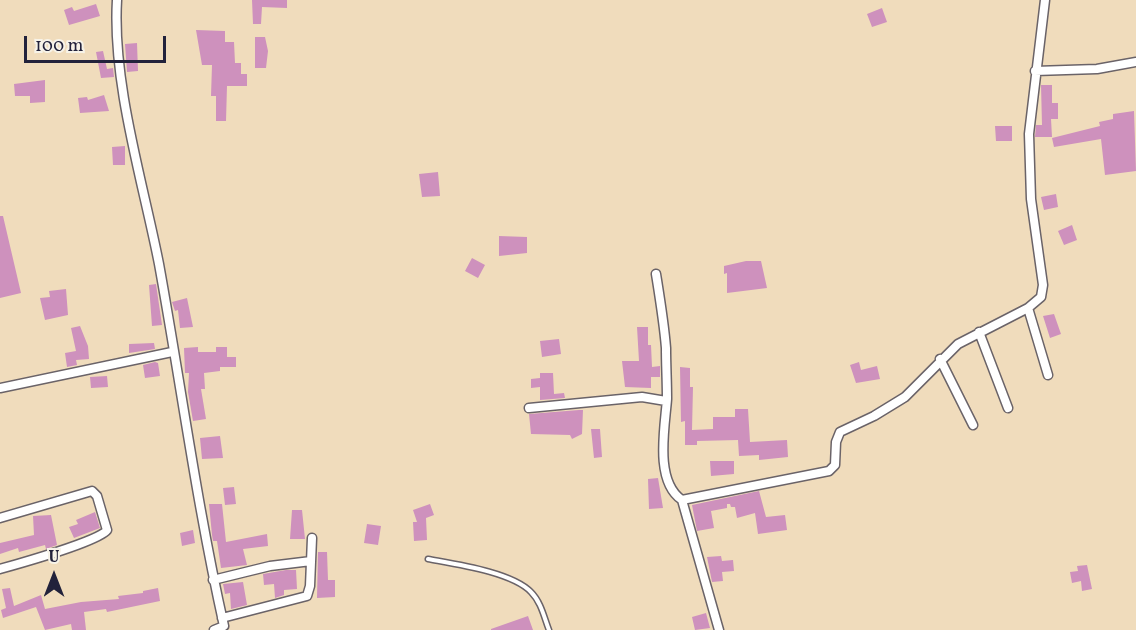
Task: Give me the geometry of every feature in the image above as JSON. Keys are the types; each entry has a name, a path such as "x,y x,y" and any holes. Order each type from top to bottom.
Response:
{"street":[{"path":"117,0 121,78 158,263 213,579 224,625"},
{"path":"682,500 829,471 836,465 836,442 840,432 874,416 905,397 940,359 958,344 1028,308 1041,297 1043,289 1029,172 1029,134 1045,0"},
{"path":"1035,71 1097,69 1136,62"},
{"path":"656,274 666,347 666,401 663,434 666,472 673,492 682,500 719,630"},
{"path":"1028,308 1048,375"},
{"path":"979,332 1008,408"},
{"path":"0,387 172,352"},
{"path":"940,359 973,425"},
{"path":"529,408 642,397 666,401"},
{"path":"0,518 92,491 97,496 107,530 104,534 75,545 0,569"},
{"path":"214,630 307,596 312,538"},
{"path":"213,579 270,566 311,561"}],"lane":[{"path":"428,559 496,574 530,590 540,605 549,630"}],"building":[{"path":"252,0 287,0 287,8 262,7 261,24 253,24"},
{"path":"96,4 100,16 69,25 64,10 72,7 74,11"},
{"path":"882,8 887,22 872,27 867,14"},
{"path":"196,30 225,31 225,42 234,42 235,63 241,63 241,74 247,74 247,86 227,86 226,121 216,121 216,96 211,96 212,65 202,65"},
{"path":"255,37 265,37 268,51 266,68 255,68"},
{"path":"137,43 138,71 127,72 125,44"},
{"path":"103,51 107,69 113,68 114,77 101,78 96,52"},
{"path":"45,80 45,102 30,103 30,96 15,96 14,84"},
{"path":"1041,85 1052,85 1052,103 1058,103 1058,119 1051,119 1052,137 1035,137 1036,125 1042,125"},
{"path":"104,95 109,111 80,113 78,98 87,97 88,100"},
{"path":"1134,111 1136,171 1105,175 1101,139 1054,147 1052,138 1100,126 1099,122 1113,119 1113,114"},
{"path":"995,126 1012,126 1012,141 996,141"},
{"path":"125,146 125,165 113,165 112,147"},
{"path":"438,172 440,196 422,197 419,174"},
{"path":"1056,194 1058,207 1044,210 1041,197"},
{"path":"0,216 3,216 21,293 0,298"},
{"path":"1072,225 1077,240 1064,245 1058,231"},
{"path":"499,236 527,237 527,253 499,256"},
{"path":"472,258 485,265 478,278 465,271"},
{"path":"746,261 761,261 767,288 727,293 727,273 724,274 724,266"},
{"path":"156,284 162,325 152,326 149,285"},
{"path":"66,289 68,315 45,320 40,298 50,297 49,291"},
{"path":"187,298 193,327 180,328 178,310 175,311 172,302"},
{"path":"1054,314 1061,334 1050,338 1043,316"},
{"path":"80,326 88,346 89,359 76,360 77,365 67,367 65,353 76,351 71,328"},
{"path":"637,327 648,327 652,367 660,366 660,377 651,377 651,388 625,387 622,361 639,361"},
{"path":"559,339 561,354 542,357 540,341"},
{"path":"154,343 155,349 129,353 129,344"},
{"path":"198,347 198,352 216,352 216,347 227,347 227,357 236,357 236,367 220,367 220,371 204,373 205,389 201,389 206,419 193,421 188,392 189,373 185,373 184,348"},
{"path":"859,362 861,370 877,366 880,379 856,383 850,365"},
{"path":"158,363 160,376 145,378 143,365"},
{"path":"680,367 690,368 690,387 693,387 692,430 713,429 713,417 735,417 735,409 748,409 750,442 787,440 788,457 759,460 759,455 739,456 738,440 697,441 697,445 685,445 685,421 681,422"},
{"path":"540,373 553,373 554,394 564,393 565,398 540,400 540,387 531,388 531,379 540,378"},
{"path":"107,376 108,387 91,388 90,377"},
{"path":"583,410 582,434 572,439 570,435 531,434 529,414"},
{"path":"591,429 600,429 602,457 594,458"},
{"path":"220,436 223,458 202,459 200,438"},
{"path":"710,461 734,461 734,474 711,476"},
{"path":"658,478 663,508 649,509 648,479"},
{"path":"234,487 236,504 225,505 223,488"},
{"path":"759,491 766,517 785,515 787,530 758,534 755,513 737,518 735,507 727,504 727,508 711,511 714,528 697,531 692,505"},
{"path":"209,504 222,504 226,542 267,534 268,546 243,549 247,565 221,568 217,541 213,541"},
{"path":"430,504 434,515 426,518 427,540 414,541 413,522 417,522 413,510"},
{"path":"292,510 302,510 305,539 290,539"},
{"path":"95,512 100,528 74,538 69,527 78,524 76,520"},
{"path":"51,515 57,545 46,549 45,545 19,552 18,548 0,554 0,543 34,535 33,516"},
{"path":"367,524 381,526 378,545 364,543"},
{"path":"193,530 195,543 182,546 180,533"},
{"path":"318,552 327,552 328,580 335,580 335,597 317,598"},
{"path":"721,556 722,561 733,560 734,571 722,572 723,581 712,582 707,557"},
{"path":"1087,565 1092,589 1082,591 1081,581 1072,583 1070,572 1078,571 1077,566"},
{"path":"296,570 297,589 284,590 284,595 275,598 274,584 264,585 263,574"},
{"path":"243,582 247,605 231,609 230,593 225,594 223,584"},
{"path":"10,588 14,606 41,595 45,609 81,602 119,599 118,596 143,593 143,591 158,588 160,601 107,612 106,609 84,612 86,630 72,630 71,624 45,630 36,607 3,618 1,610 6,608 2,589"},
{"path":"706,613 710,628 695,630 692,617"},
{"path":"528,616 533,630 491,630 491,629"}]}
